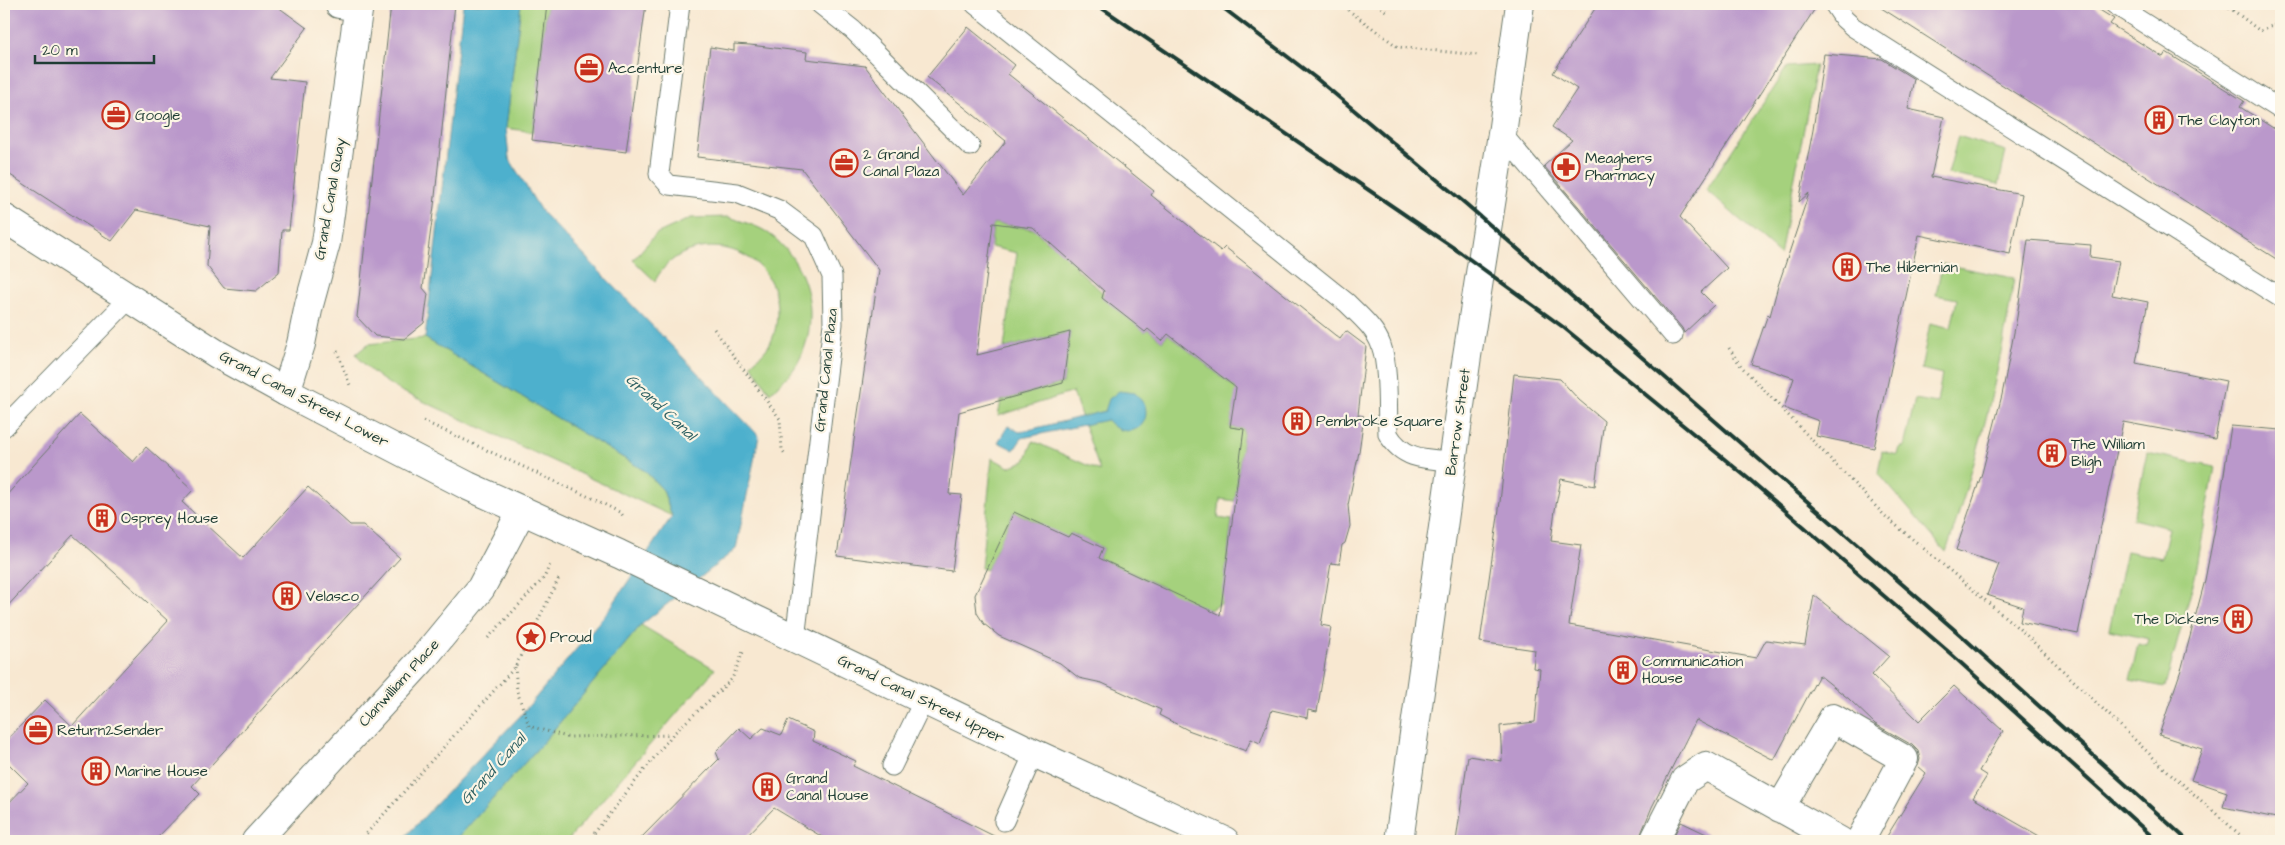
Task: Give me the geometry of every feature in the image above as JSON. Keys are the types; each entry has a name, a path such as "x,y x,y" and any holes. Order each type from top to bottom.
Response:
{"street":[{"name":"Barrow Street","path":"1399,841 1520,4"},
{"name":"Grand Canal Quay","path":"286,392 326,243 352,5"},
{"name":"Grand Canal Street Lower","path":"4,218 217,354 286,392 468,486 618,554"},
{"name":"Clanwilliam Place","path":"256,841 421,662 481,588 522,510"},
{"name":"Grand Canal Street Upper","path":"618,554 1034,753 1225,841"},
{"path":"1780,808 1833,718 1904,759 1860,841"},
{"path":"1654,841 1685,780 1706,766 1840,841"}],"lane":[{"name":"Grand Canal Plaza","path":"680,4 659,174 669,185 737,193 779,210 814,236 832,276 833,324 795,639"},
{"path":"820,4 853,30 970,146"},
{"path":"976,4 1352,308 1368,324 1381,344 1384,358 1388,434 1394,444 1413,457 1453,461"},
{"path":"1834,4 1844,20 1853,27 2281,298"},
{"path":"2114,4 2281,110"},
{"path":"1502,134 1673,335"},
{"path":"4,427 130,298"},
{"path":"892,766 924,700"},
{"path":"1004,821 1034,753"}],"path":[{"path":"1340,4 1398,46 1438,50"},
{"path":"1377,4 1387,12"},
{"path":"2225,4 2260,31 2281,22"},
{"path":"714,329 780,419 782,450 813,489"},
{"path":"336,346 352,390"},
{"path":"1728,348 1741,366 1886,516 2023,632 2162,766 2246,841"},
{"path":"416,418 564,484 621,513"},
{"path":"360,841 514,667 559,578"},
{"path":"588,841 672,736 732,679 756,621"},
{"path":"514,667 517,691 529,726 567,737 672,736"}],"green space":[{"path":"521,4 547,4 533,132 506,128"},
{"path":"1816,65 1780,255 1706,190 1787,67"},
{"path":"1958,136 2006,151 1999,184 1948,174"},
{"path":"729,217 765,231 780,243 792,258 801,274 807,292 810,310 805,347 797,364 788,376 770,393 751,364 770,344 777,321 773,288 762,270 746,256 727,249 707,247 686,252 669,263 655,281 633,260 656,234 691,218"},
{"path":"993,223 1040,230 1038,233 1048,243 1053,239 1079,260 1075,267 1145,332 1148,329 1162,341 1168,334 1238,390 1230,427 1244,429 1235,501 1220,499 1218,518 1232,520 1225,577 1230,599 1200,615 1162,587 1099,558 1103,548 1071,533 1066,543 1036,522 1014,512 987,570 981,568 992,458 1009,467 1025,461 1033,441 1100,471 1073,392 998,416 1001,401 1063,383 1070,332 1004,348 1017,253 991,247"},
{"path":"1942,264 2014,278 1995,383 1968,484 1946,552 1878,473 1882,451 1898,455 1900,447 1904,447 1915,399 1937,403 1942,374 1921,369 1930,323 1951,328 1957,299 1936,295"},
{"path":"425,338 645,471 663,490 672,516 401,391 376,375 356,354 368,344"},
{"path":"2147,453 2215,467 2195,577 2165,687 2130,680 2138,644 2147,646 2149,639 2109,630 2126,551 2162,558 2169,528 2133,519"},
{"path":"641,625 715,669 567,841 455,841 546,739"}],"water":[{"name":"Grand Canal","path":"463,4 521,4 506,128 509,158 541,211 759,436 736,549 641,625 546,739 455,841 401,841 521,715 609,610 672,516 663,490 645,471 425,338"},
{"path":"1119,391 1135,393 1145,405 1146,414 1144,421 1134,430 1120,430 1107,420 1022,438 1014,450 998,442 1008,426 1020,432 1105,411 1109,399"}],"building":[{"name":"Google","path":"4,4 274,4 307,28 270,78 305,82 289,230 282,230 279,272 256,291 224,288 207,266 210,226 136,210 112,241 4,171"},
{"path":"391,4 455,4 434,206 423,288 428,294 424,323 404,339 375,336 357,317"},
{"name":"Accenture","path":"547,4 646,4 626,152 532,140"},
{"path":"1598,4 1818,4 1680,217 1727,268 1701,292 1714,305 1684,333 1682,328 1544,166 1572,140 1552,127 1577,89 1553,73"},
{"name":"The Clayton","path":"1875,4 2090,4 2114,19 2110,24 2163,57 2166,52 2244,101 2240,107 2281,133 2281,262"},
{"path":"968,27 1015,65 1008,74 1154,191 1151,195 1194,230 1221,251 1225,247 1340,339 1346,331 1366,346 1358,415 1364,416 1348,505 1350,526 1345,543 1342,545 1339,564 1331,563 1321,625 1331,627 1317,712 1308,710 1307,718 1272,710 1260,743 1251,739 1246,751 1188,730 1159,715 1161,710 1102,683 1079,678 1060,663 999,636 984,624 977,613 975,595 1014,512 1068,537 1071,533 1103,548 1099,558 1220,615 1244,429 1230,427 1236,388 1168,334 1162,341 1148,329 1145,332 1102,298 1104,291 1033,228 993,223 977,355 1070,332 1063,383 959,412 949,494 962,495 952,571 837,556 879,270 802,169 697,157 710,47 734,51 734,44 750,45 807,52 806,59 865,66 963,195 1006,141 927,77"},
{"name":"The Hibernian","path":"1824,54 1882,59 1914,79 1908,109 1944,117 1931,177 2022,194 2010,254 1919,235 1874,448 1816,436 1819,421 1784,408 1794,378 1751,364 1768,314 1770,316 1809,193 1799,202 1813,130"},
{"name":"The William Bligh","path":"2028,240 2091,245 2090,257 2119,261 2112,295 2148,302 2136,363 2226,381 2215,439 2123,422 2078,634 2020,622 2023,607 1987,595 1999,564 1956,550 1982,473 2002,395 2017,317"},
{"path":"1514,374 1560,379 1579,400 1604,421 1595,486 1561,479 1555,510 1551,541 1581,545 1569,625 1756,658 1766,640 1805,645 1814,595 1889,656 1872,675 1919,721 1954,686 2003,731 1979,771 1987,776 1973,798 2048,841 1884,841 1926,773 1918,766 1920,759 1918,751 1912,745 1875,724 1849,699 1819,675 1774,760 1696,720 1652,807 1638,841 1456,841 1468,756 1502,761 1500,726 1535,722 1540,669 1533,668 1535,650 1480,642 1500,502"},
{"path":"80,414 133,462 146,447 193,490 182,502 243,558 308,487 350,525 363,525 400,558 192,786 200,794 154,841 4,841 4,808 28,783 4,759 4,743 45,700 72,726 168,621 73,535 4,610 4,498"},
{"name":"The Dickens","path":"2231,426 2281,430 2281,819 2223,807 2227,792 2191,780 2202,749 2159,735 2182,667 2205,580 2220,502"},
{"name":"Grand Canal House","path":"788,720 814,732 813,741 856,761 853,766 1004,841 829,841 774,808 742,841 638,841 719,759 716,752 739,728 751,739 763,728 781,735"},
{"path":"1681,822 1721,841 1671,841"}],"railway":[{"path":"1096,4 1461,253 1563,327 1750,480 1951,654 2157,841"},
{"path":"1218,4 1317,79 1466,204 1964,638 2188,841"}],"place":[{"name":"Accenture","path":"589,68"},
{"name":"Google","path":"116,115"},
{"name":"The Clayton","path":"2159,120"},
{"name":"2 Grand Canal Plaza","path":"844,163"},
{"name":"Meaghers Pharmacy","path":"1566,167"},
{"name":"The Hibernian","path":"1847,267"},
{"name":"Pembroke Square","path":"1297,421"},
{"name":"The William Bligh","path":"2052,453"},
{"name":"Osprey House","path":"102,518"},
{"name":"Velasco","path":"287,596"},
{"name":"The Dickens","path":"2238,619"},
{"name":"Proud","path":"531,637"},
{"name":"Communication House","path":"1623,670"},
{"name":"Return2Sender","path":"38,730"},
{"name":"Marine House","path":"96,771"},
{"name":"Grand Canal House","path":"767,787"}]}
